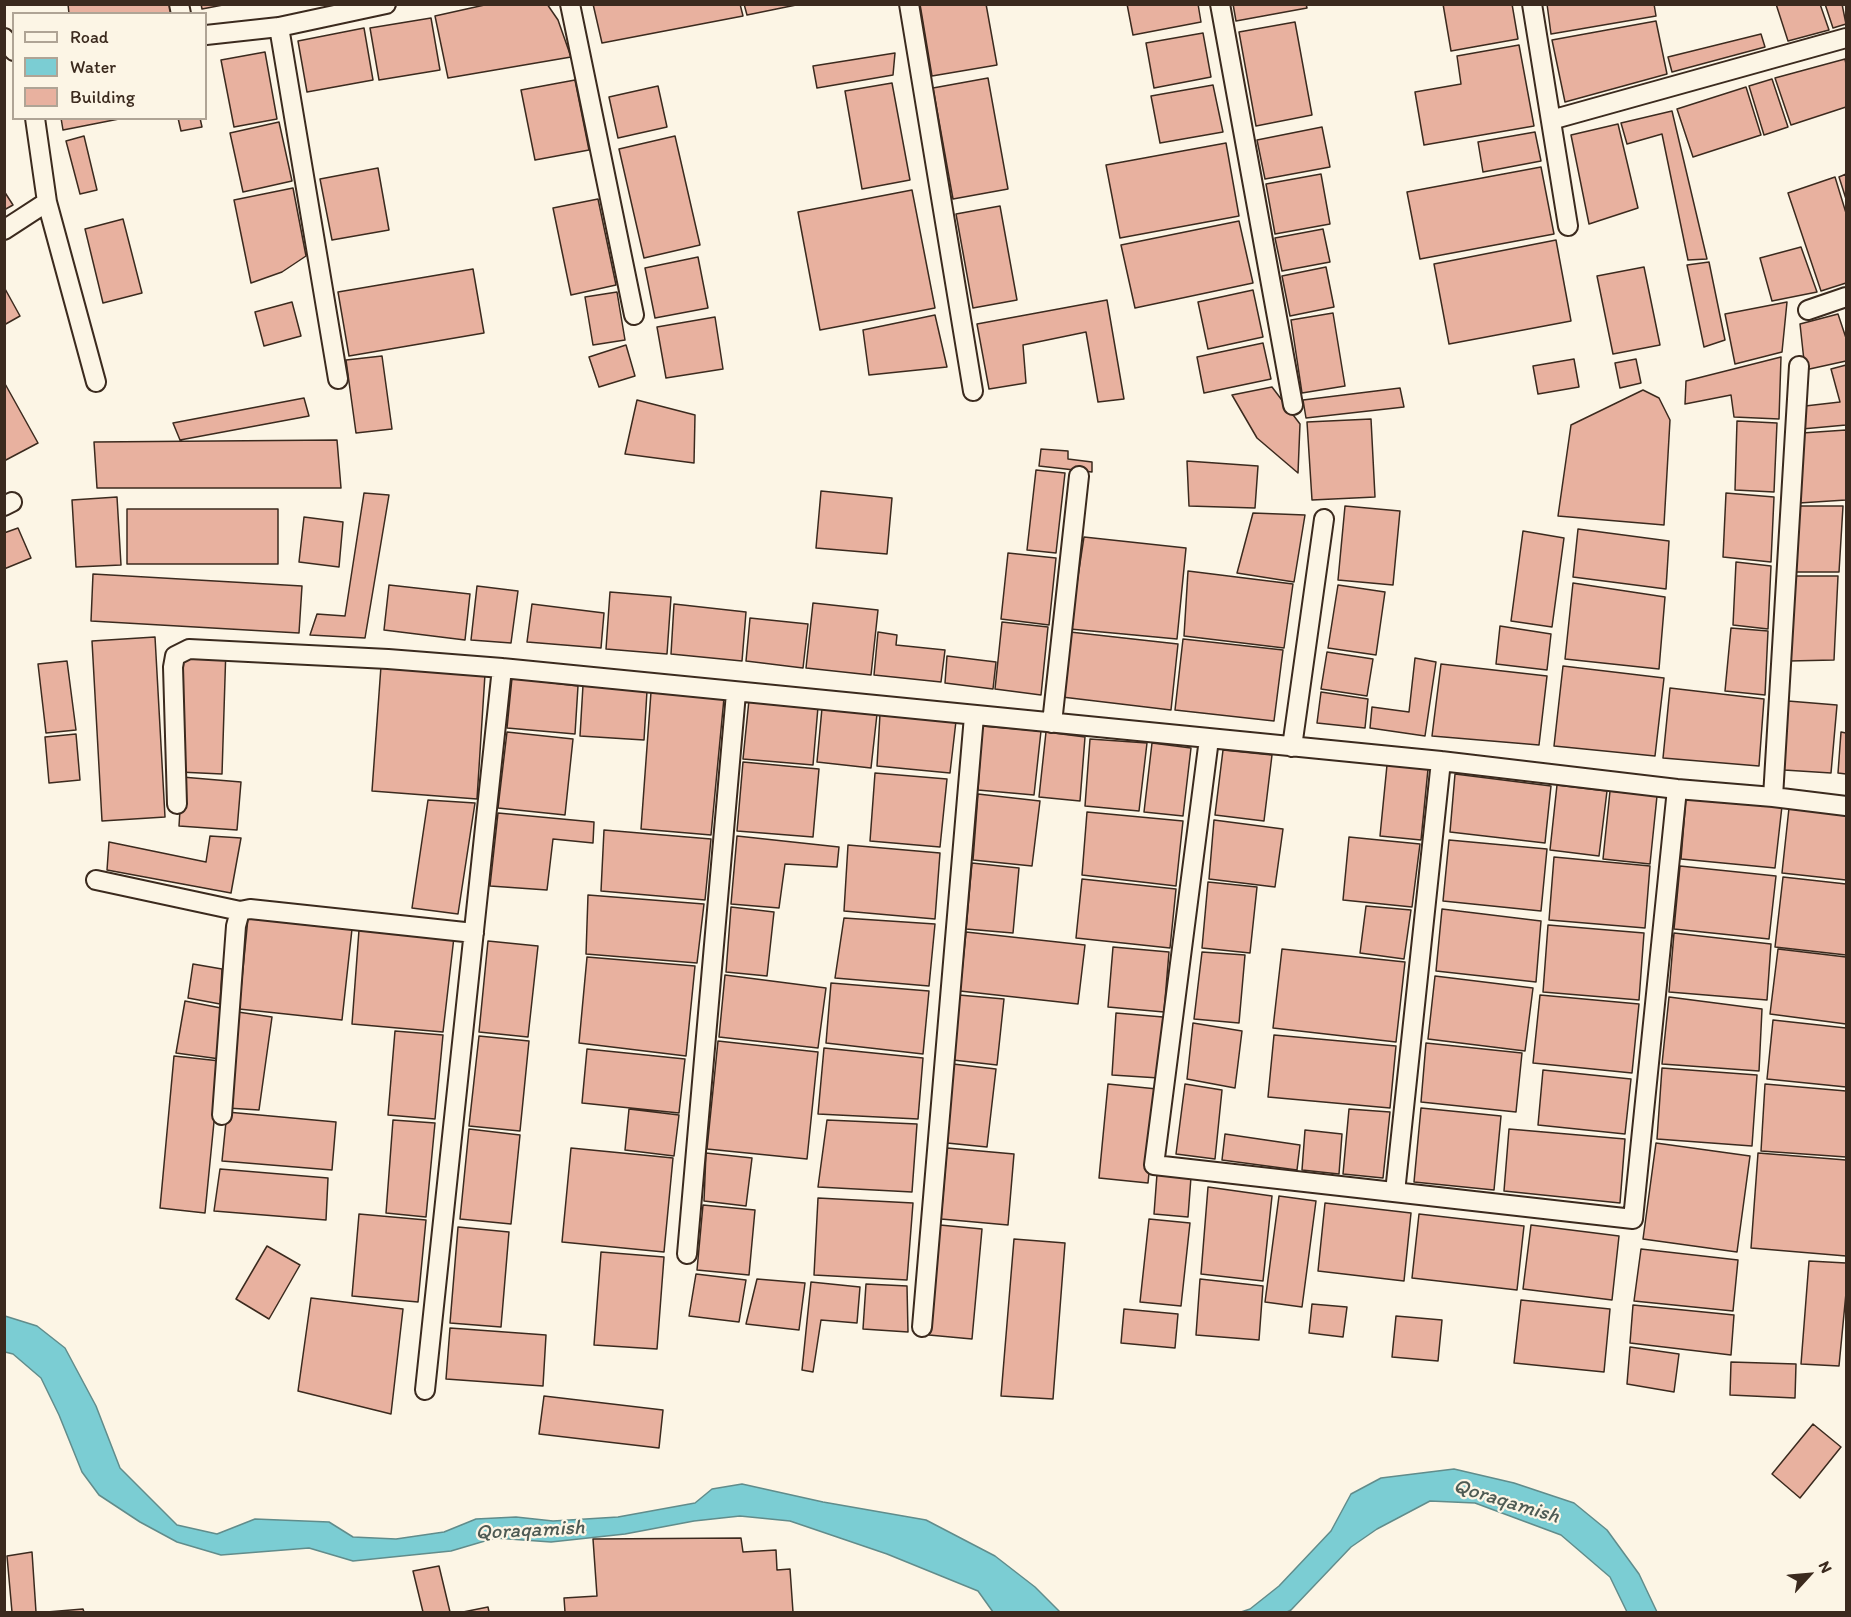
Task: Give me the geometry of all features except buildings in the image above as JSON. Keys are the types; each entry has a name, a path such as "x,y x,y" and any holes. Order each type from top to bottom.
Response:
{"street":[{"path":"207,35 279,27 386,4"},
{"path":"570,4 634,315"},
{"path":"909,4 973,391"},
{"path":"1220,4 1293,405"},
{"path":"1532,4 1568,226"},
{"path":"279,27 338,378"},
{"path":"1551,120 1846,38"},
{"path":"35,120 47,202 96,382"},
{"path":"4,230 47,202"},
{"path":"1808,310 1846,297"},
{"path":"1773,797 1799,366"},
{"path":"1052,723 1079,476"},
{"path":"1292,747 1324,519"},
{"path":"177,804 173,667 175,656 189,649 388,659 501,669 1441,761 1846,806"},
{"path":"425,1390 501,669"},
{"path":"687,1254 736,693"},
{"path":"922,1327 974,716"},
{"path":"1209,739 1154,1165 1633,1219 1677,789"},
{"path":"1395,1192 1441,761"},
{"path":"96,880 240,910 250,909 474,933"},
{"path":"222,1115 236,926 240,910"}],"water":[{"name":"Qoraqamish","path":"5,1316 37,1326 65,1348 96,1406 120,1468 177,1525 217,1534 255,1519 329,1522 353,1537 396,1539 444,1532 476,1519 516,1517 553,1521 618,1517 695,1503 712,1489 742,1484 823,1502 926,1520 995,1556 1035,1587 1060,1612 993,1612 978,1591 887,1554 790,1521 740,1516 694,1521 625,1534 551,1542 495,1538 451,1551 353,1561 309,1548 221,1555 177,1542 140,1522 99,1495 82,1472 41,1378 13,1354 5,1352"},
{"name":"Qoraqamish","path":"1454,1469 1514,1483 1574,1503 1607,1530 1639,1574 1657,1612 1627,1612 1610,1577 1561,1535 1475,1503 1430,1501 1377,1529 1351,1547 1291,1610 1287,1612 1241,1612 1250,1609 1279,1586 1331,1531 1351,1494 1381,1478"}]}
